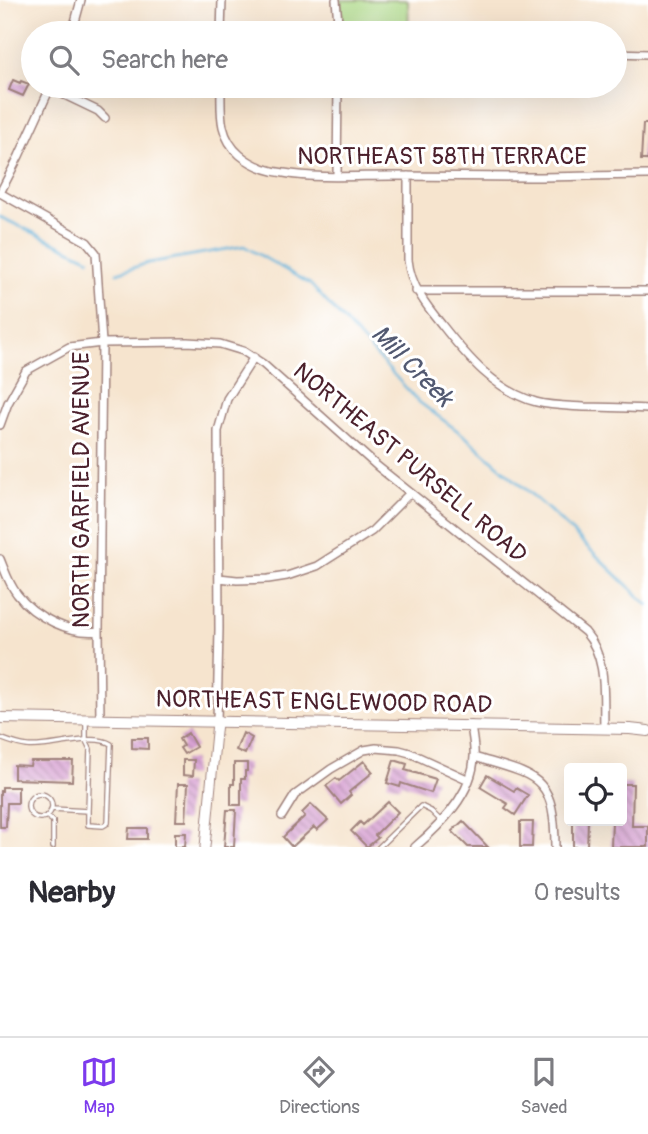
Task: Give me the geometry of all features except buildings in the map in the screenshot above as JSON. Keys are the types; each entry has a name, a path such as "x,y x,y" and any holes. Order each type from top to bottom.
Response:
{"main road":[{"name":"NORTHEAST ENGLEWOOD ROAD","path":"0,718 471,725 648,731"}],"street":[{"path":"75,21 81,0"},
{"path":"221,21 222,0"},
{"path":"336,0 338,21"},
{"path":"627,53 648,54"},
{"path":"0,193 46,98"},
{"path":"73,98 98,111 105,118"},
{"name":"NORTHEAST 58TH TERRACE","path":"221,98 222,129 232,147 248,160 276,172 337,176 648,176"},
{"path":"337,176 338,98"},
{"path":"408,176 408,260 416,291 457,344 493,380 513,393 547,405 648,409"},
{"name":"NORTH GARFIELD AVENUE","path":"0,193 87,242 96,253 102,343 100,720"},
{"path":"416,291 648,290"},
{"name":"NORTHEAST PURSELL ROAD","path":"0,425 8,403 26,371 69,347 102,343 187,342 220,344 254,357 377,467 584,632 599,656 604,728"},
{"path":"205,847 217,722 218,431 227,399 254,357"},
{"path":"219,578 268,579 317,566 372,531 410,493"},
{"path":"0,559 16,593 38,613 69,628 99,631"},
{"path":"415,847 442,821 463,793 472,773 474,757 471,725"},
{"path":"282,816 295,795 331,769 364,750 387,748 410,753 468,780"},
{"path":"474,757 524,772 537,780 550,796 554,813 555,847"}],"lane":[{"path":"0,738 26,746 48,746 86,741 94,739 105,740 111,744 108,823 103,825 88,825 90,749 86,741 86,719"},
{"path":"36,794 44,794 50,799 52,809 46,816 38,817 32,813 30,799 36,794"},
{"path":"379,847 421,806 442,821"},
{"path":"52,809 88,811"},
{"path":"46,816 53,821 53,847"}],"green space":[{"path":"340,0 408,0 409,21 343,21"}],"waterway":[{"name":"Mill Creek","path":"0,217 90,259"},
{"name":"Mill Creek","path":"117,273 148,263 244,246 310,284 419,402 466,437 549,510 648,605"}]}
